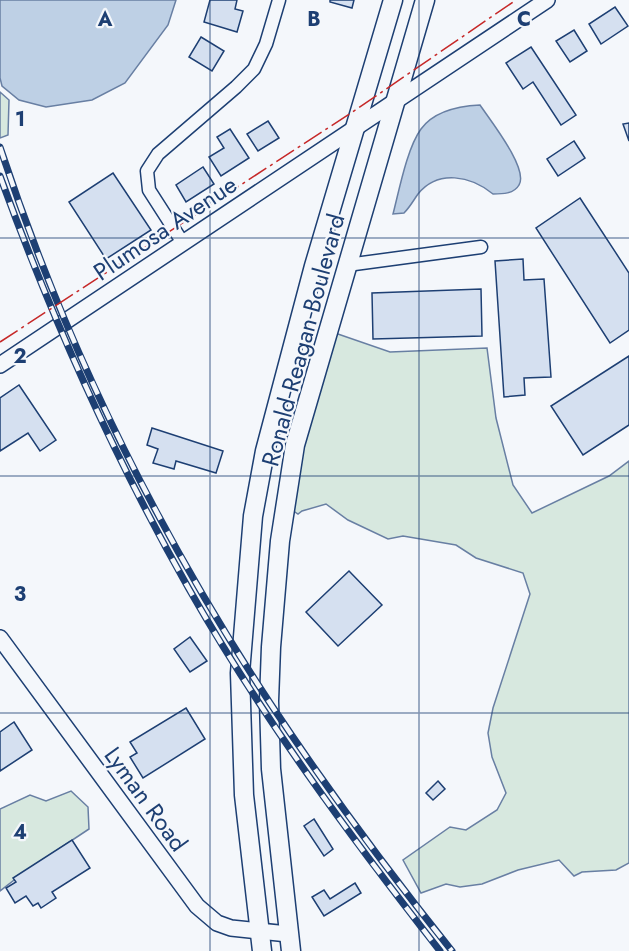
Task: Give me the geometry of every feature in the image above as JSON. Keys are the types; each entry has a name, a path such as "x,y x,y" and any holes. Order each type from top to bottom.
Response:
{"main road":[{"name":"Ronald Reagan Boulevard","path":"262,951 244,795 240,673 253,516 265,451 314,266 393,0"},
{"name":"Ronald Reagan Boulevard","path":"290,942 271,769 269,701 273,604 295,445 425,0"}],"street":[{"path":"183,243 149,190 147,171 158,154 254,69 266,44 279,0"},
{"name":"Plumosa Avenue","path":"0,365 547,0"},
{"path":"347,264 480,247"},
{"name":"Lyman Road","path":"0,638 197,906 217,923 231,928 259,931 290,942"}],"shaded area":[{"path":"0,92 9,100 8,135 0,138"},
{"path":"335,333 390,352 487,348 496,418 513,485 532,513 609,476 629,461 629,863 616,870 582,872 574,876 559,860 518,870 482,884 460,887 446,884 421,893 403,860 450,827 466,830 497,810 506,793 492,757 488,733 493,708 530,594 523,573 476,558 456,545 403,536 388,539 348,520 326,504 298,514 292,510 302,447"},
{"path":"71,791 88,807 89,829 0,891 0,809 30,795 46,801"}],"water":[{"path":"0,0 176,0 168,25 125,83 92,100 46,107 19,100 2,86 0,78"},
{"path":"480,105 519,168 521,178 517,188 508,193 493,194 465,179 445,178 426,186 404,213 393,214 408,158 421,129 440,114 456,108"}],"building":[{"path":"210,0 237,0 235,9 243,11 237,32 204,22"},
{"path":"330,0 354,0 352,8 330,2"},
{"path":"615,7 628,26 601,44 589,24"},
{"path":"574,30 587,51 570,62 556,41"},
{"path":"201,37 224,51 212,71 189,57"},
{"path":"531,47 576,115 561,125 533,82 523,89 506,63"},
{"path":"268,121 279,138 258,151 247,134"},
{"path":"629,123 629,141 623,124"},
{"path":"230,129 249,158 221,176 209,157 224,148 217,137"},
{"path":"574,141 585,158 558,176 547,159"},
{"path":"203,167 214,184 186,202 176,185"},
{"path":"113,173 151,230 106,259 69,202"},
{"path":"580,198 629,273 629,330 610,343 536,228"},
{"path":"523,259 524,280 544,279 551,377 524,378 525,395 504,397 495,261"},
{"path":"481,289 482,336 373,339 372,293"},
{"path":"629,356 629,425 583,455 551,406"},
{"path":"19,385 56,440 40,451 28,433 0,451 0,398"},
{"path":"152,428 223,451 216,473 176,461 174,469 153,463 158,449 147,445"},
{"path":"349,571 382,605 338,646 306,612"},
{"path":"190,637 207,661 190,672 174,649"},
{"path":"186,708 205,739 143,778 130,757 137,753 130,742"},
{"path":"14,722 32,750 0,771 0,732"},
{"path":"438,781 445,789 433,800 426,793"},
{"path":"314,819 333,849 324,856 304,826"},
{"path":"72,840 90,868 52,892 56,898 41,908 38,903 33,906 26,896 15,903 6,888 16,882 13,878"},
{"path":"355,883 361,893 324,916 312,897 324,890 330,899"}],"railway":[{"path":"0,147 25,220 84,363 117,434 189,571 270,703 313,767 452,951"},
{"path":"0,176 41,282 86,387 135,489 189,589 246,683 308,774 440,951"}],"power":[{"path":"0,342 354,111 516,0"}]}
